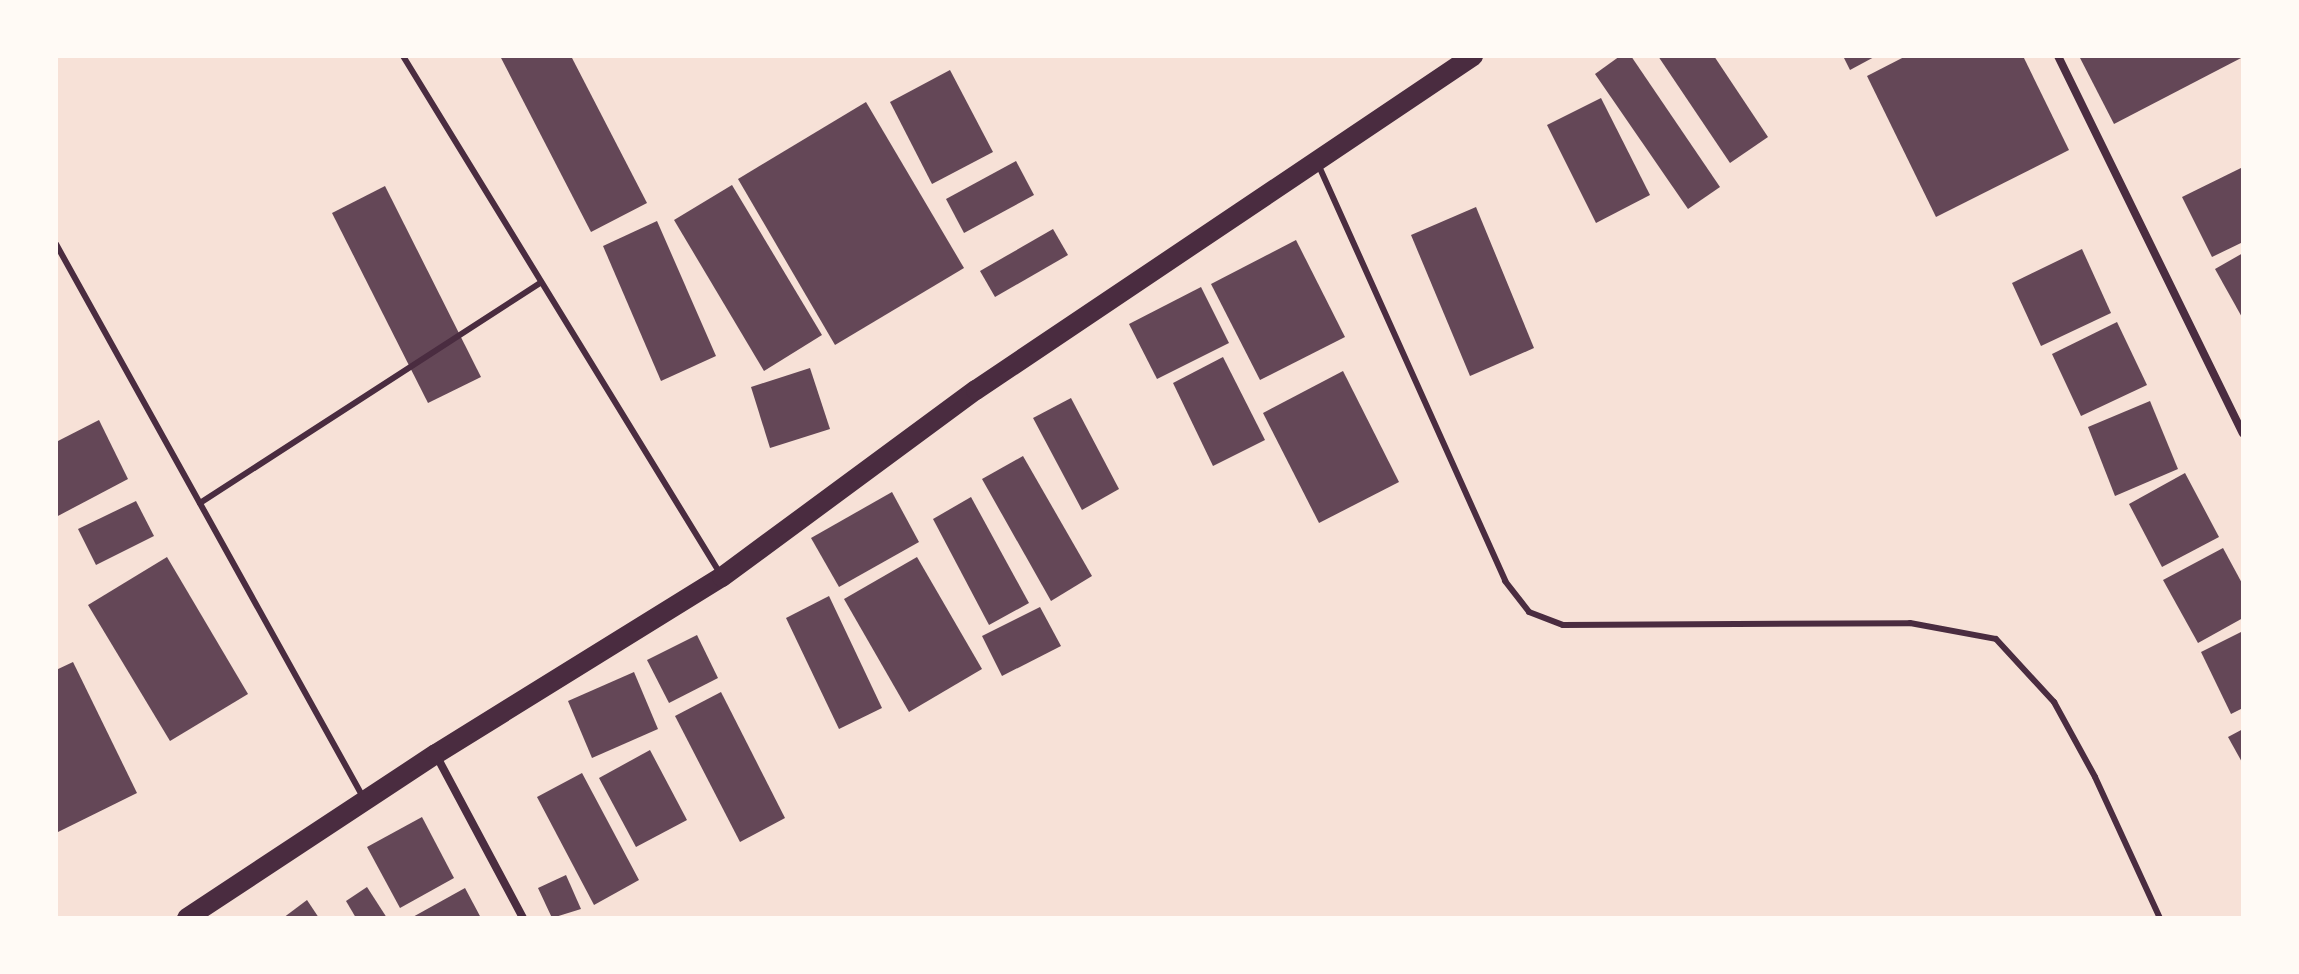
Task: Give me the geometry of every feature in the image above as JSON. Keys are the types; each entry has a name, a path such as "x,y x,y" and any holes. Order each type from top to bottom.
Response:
{"main road":[{"path":"187,918 436,754 722,577 976,390 1315,157 1473,56"}],"street":[{"path":"2058,56 2243,433"},
{"path":"436,754 523,918"}],"lane":[{"path":"403,56 722,577"},
{"path":"1315,157 1505,581 1529,612 1563,625 1910,623 1996,639 2054,702 2095,777 2160,918"},
{"path":"56,244 366,802"},
{"path":"200,503 541,282"}],"building":[{"path":"500,56 571,56 647,203 591,232"},
{"path":"1620,56 1631,56 1720,187 1688,209 1595,74"},
{"path":"1658,56 1714,56 1768,137 1730,163"},
{"path":"1843,56 1876,56 1850,70"},
{"path":"1906,56 2023,56 2069,150 1936,217 1867,76"},
{"path":"2079,56 2243,56 2243,57 2114,124"},
{"path":"950,70 993,152 932,184 890,102"},
{"path":"1601,98 1650,195 1596,223 1547,125"},
{"path":"866,102 964,268 835,345 738,179"},
{"path":"1016,161 1034,195 964,233 946,199"},
{"path":"2243,167 2243,242 2212,257 2182,197"},
{"path":"732,185 822,335 764,371 674,220"},
{"path":"385,186 481,377 428,403 332,213"},
{"path":"1476,207 1534,348 1470,376 1411,235"},
{"path":"657,221 716,356 661,381 603,246"},
{"path":"1053,229 1068,255 995,297 980,271"},
{"path":"1296,240 1345,337 1260,380 1211,284"},
{"path":"2082,249 2111,313 2041,346 2012,283"},
{"path":"2243,253 2243,319 2215,269"},
{"path":"1201,287 1229,343 1157,379 1129,324"},
{"path":"2117,322 2147,385 2081,416 2052,354"},
{"path":"1223,357 1265,440 1213,466 1173,383"},
{"path":"810,368 830,429 770,448 751,387"},
{"path":"1343,371 1399,482 1319,523 1263,413"},
{"path":"1071,398 1119,489 1082,510 1033,418"},
{"path":"2150,401 2178,469 2115,496 2088,427"},
{"path":"99,420 128,479 56,517 56,442"},
{"path":"1023,456 1092,576 1051,601 982,479"},
{"path":"2185,473 2219,537 2162,567 2129,504"},
{"path":"892,492 919,542 839,587 811,538"},
{"path":"971,497 1029,603 989,625 933,519"},
{"path":"136,501 154,536 96,565 78,529"},
{"path":"2223,548 2243,585 2243,618 2198,643 2163,580"},
{"path":"167,557 248,694 170,741 88,605"},
{"path":"917,557 982,669 909,712 844,599"},
{"path":"829,596 882,708 839,729 786,618"},
{"path":"1040,607 1061,646 1002,676 982,636"},
{"path":"2243,631 2243,708 2231,714 2201,652"},
{"path":"697,635 718,678 669,703 647,660"},
{"path":"73,662 137,793 56,833 56,670"},
{"path":"634,672 658,729 592,758 568,701"},
{"path":"721,692 785,818 740,842 675,716"},
{"path":"2243,729 2243,764 2228,737"},
{"path":"650,750 687,820 636,847 599,778"},
{"path":"582,773 639,880 594,905 537,797"},
{"path":"422,817 454,878 400,908 367,847"},
{"path":"566,875 581,909 552,918 538,888"},
{"path":"367,887 387,918 356,918 346,901"},
{"path":"465,888 481,918 411,918"},
{"path":"307,900 319,918 283,918"}]}
